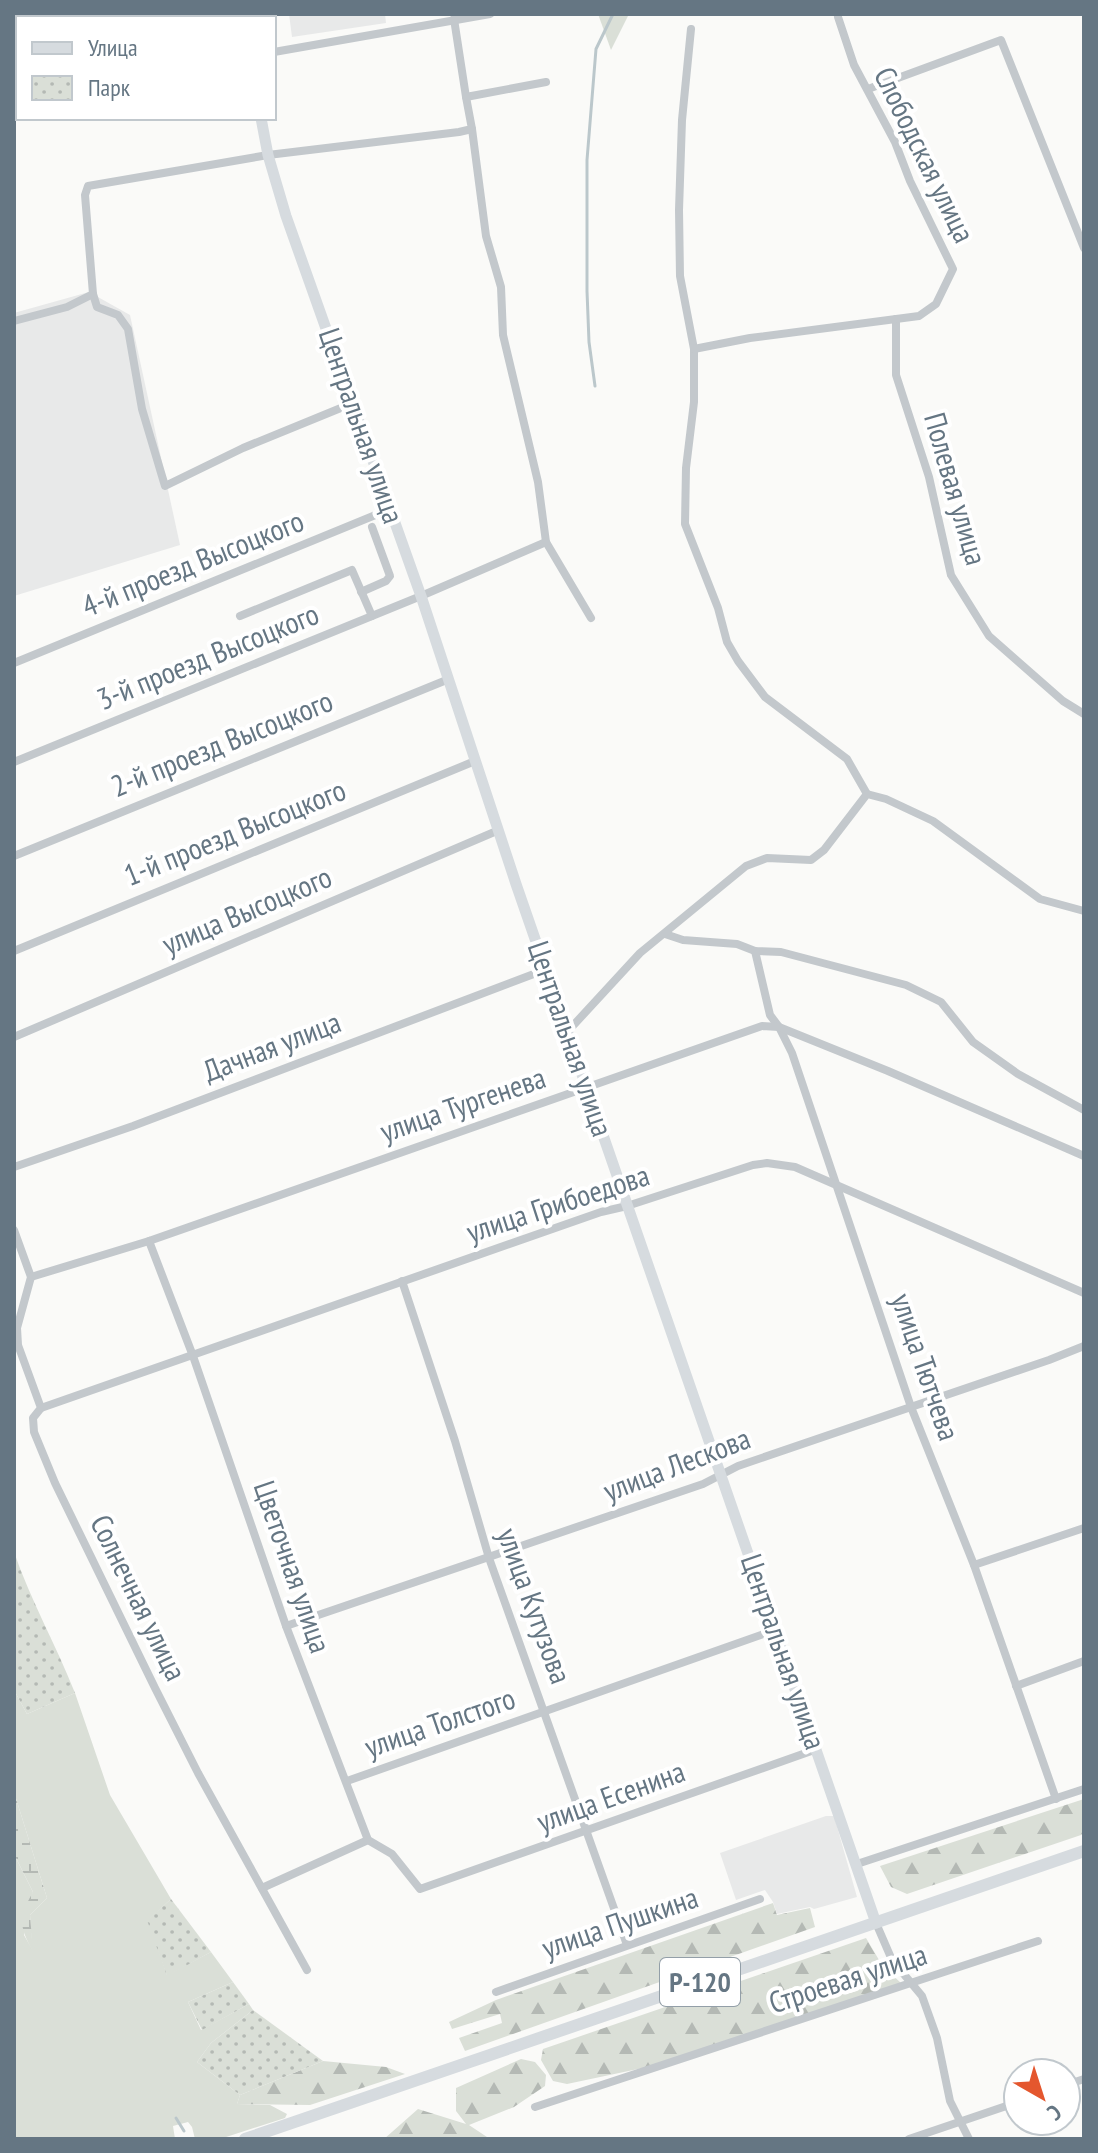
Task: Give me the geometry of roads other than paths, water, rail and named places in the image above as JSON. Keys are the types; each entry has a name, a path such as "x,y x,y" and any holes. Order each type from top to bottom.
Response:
{"main road":[{"name":"Р-120","path":"245,2139 1084,1851"}],"street":[{"path":"276,52 490,14"},
{"name":"Слободская улица","path":"694,349 750,338 919,316 936,304 953,269 910,181 895,142 854,65 838,17"},
{"path":"454,19 486,236 501,287 503,335 538,482 546,542 591,618"},
{"path":"691,29 682,120 679,210 680,276 694,349 694,402 686,468 685,524 718,608 727,642 765,697 847,759 867,794 886,799 933,821 1040,899 1084,911"},
{"path":"868,89 1001,40 1084,248"},
{"path":"466,97 546,82"},
{"name":"Центральная улица","path":"261,120 286,216 421,596 627,1206 876,1923"},
{"path":"353,403 243,448 165,486 142,409 128,329 118,315 97,307 93,294 85,195 88,186 268,155 472,129"},
{"path":"14,321 67,307 93,294"},
{"name":"Полевая улица","path":"896,319 896,375 929,477 951,575 989,636 1063,701 1084,714"},
{"name":"4-й проезд Высоцкого","path":"14,663 390,509"},
{"path":"361,592 386,581 390,576 372,527"},
{"name":"3-й проезд Высоцкого","path":"14,762 546,542"},
{"path":"240,616 352,570 372,616"},
{"name":"2-й проезд Высоцкого","path":"14,856 449,679"},
{"name":"1-й проезд Высоцкого","path":"14,951 475,761"},
{"path":"569,1030 640,953 746,866 767,858 811,860 824,850 867,794"},
{"name":"улица Высоцкого","path":"14,1037 499,830"},
{"path":"665,934 683,940 737,944 755,951 781,952 906,985 941,1002 973,1042 1018,1074 1084,1110"},
{"name":"улица Тютчева","path":"755,951 770,1015 792,1053 911,1407 974,1565 1056,1799"},
{"name":"Дачная улица","path":"14,1167 133,1126 547,969"},
{"name":"улица Тургенева","path":"31,1277 149,1241 762,1026 779,1027"},
{"path":"779,1027 1084,1156"},
{"name":"улица Грибоедова","path":"41,1408 601,1212 767,1163 795,1167 1084,1293"},
{"path":"14,1230 31,1277"},
{"name":"Цветочная улица","path":"149,1241 193,1356 286,1626 368,1840"},
{"name":"Солнечная улица","path":"31,1277 17,1328 18,1345 41,1408 33,1418 34,1432 55,1483 177,1730 307,1970"},
{"name":"улица Кутузова","path":"402,1281 455,1441 489,1558 627,1945"},
{"name":"улица Лескова","path":"286,1626 703,1484 721,1474 1084,1346"},
{"path":"974,1565 1084,1528"},
{"name":"улица Толстого","path":"347,1781 775,1630"},
{"path":"1016,1686 1084,1661"},
{"name":"улица Есенина","path":"368,1840 392,1854 420,1889 817,1749"},
{"path":"857,1864 1084,1789"},
{"path":"262,1888 368,1840"},
{"name":"улица Пушкина","path":"496,1992 760,1899"},
{"path":"876,1923 892,1960 922,1996 937,2038 950,2101 969,2139"},
{"name":"Строевая улица","path":"535,2107 1038,1941"},
{"path":"909,2139 1002,2107"}],"waterway":[{"path":"595,386 587,291 587,160 596,49 613,14"},
{"path":"176,2118 184,2131"}]}
